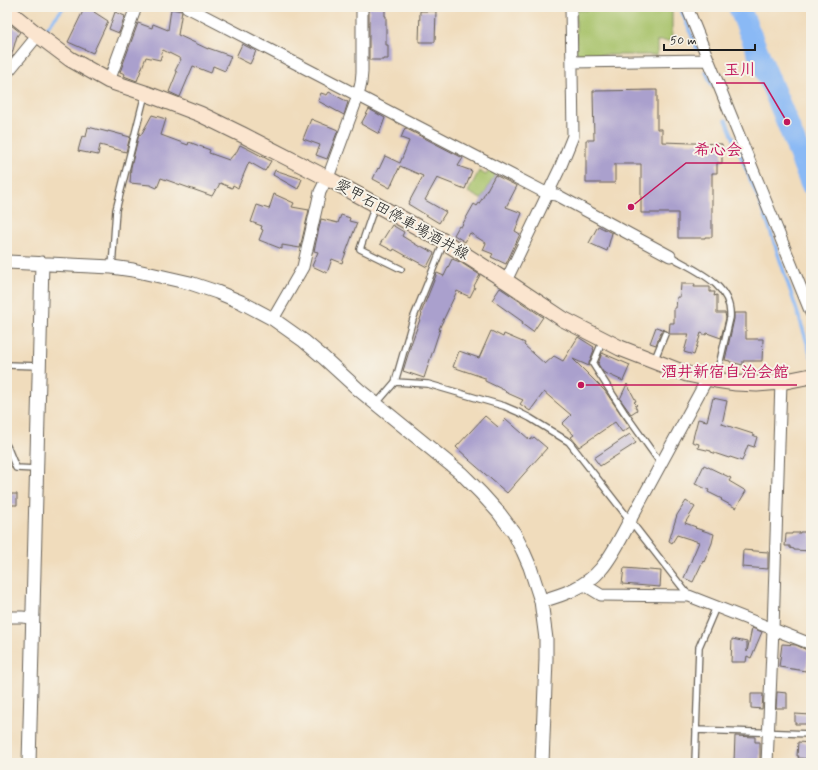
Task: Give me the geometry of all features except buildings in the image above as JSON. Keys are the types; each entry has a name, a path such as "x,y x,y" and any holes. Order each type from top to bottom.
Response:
{"main road":[{"name":"愛甲石田停車場酒井線","path":"7,10 70,59 109,81 200,114 243,134 444,242 563,319 620,348 687,374 712,380 757,384 781,382 811,376"}],"street":[{"path":"109,81 136,7"},
{"path":"186,7 548,194 557,195 670,256"},
{"path":"273,319 303,267 320,192 345,134 358,96 362,72 362,7"},
{"path":"506,281 548,194 573,136 571,7"},
{"path":"687,7 811,313"},
{"path":"7,73 38,35"},
{"path":"572,62 708,60"},
{"path":"7,262 112,267 190,283 235,300 273,319 304,341 360,390 462,474 499,513 514,533 535,581 541,601 546,639 542,763"},
{"path":"29,763 42,263"},
{"path":"541,601 555,598 569,592 592,578 601,570 661,464 712,380"},
{"path":"767,763 781,382"},
{"path":"583,584 601,594 689,596 811,644"},
{"path":"7,617 33,618"}],"lane":[{"path":"112,267 116,210 145,93"},
{"path":"375,204 360,249 401,269"},
{"path":"377,404 395,382 413,319 444,242"},
{"path":"670,256 710,279 723,292 727,299 730,318 712,380"},
{"path":"654,361 665,334"},
{"path":"603,340 593,364 624,412 661,464"},
{"path":"7,365 39,366"},
{"path":"395,382 428,384 504,406 530,418 569,442 689,596"},
{"path":"7,446 16,468 36,469"},
{"path":"695,763 699,646 716,607"},
{"path":"696,730 811,734"}],"green space":[{"path":"672,9 672,41 657,41 657,55 580,55 576,52 576,10"},
{"path":"491,168 497,171 482,199 468,192 479,171 486,175"}],"waterway":[{"path":"46,29 64,7"},
{"path":"680,7 697,49"},
{"path":"739,7 811,184"},
{"path":"706,72 712,86"},
{"path":"726,120 766,218 811,356"}],"place":[{"name":"玉川","path":"787,122"},
{"name":"希心会","path":"631,207"},
{"name":"酒井新宿自治会館","path":"581,385"}]}
